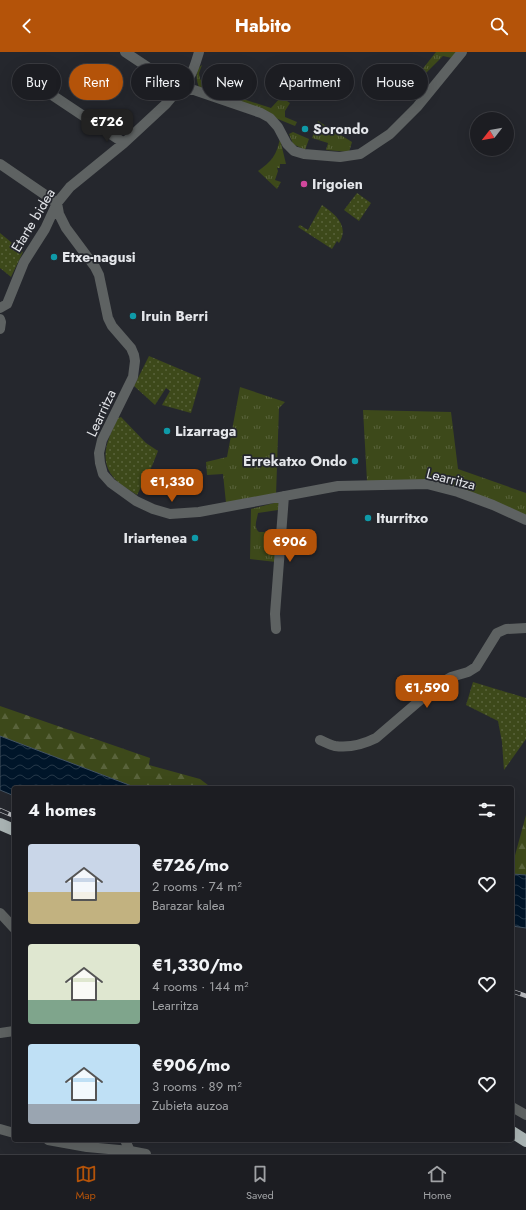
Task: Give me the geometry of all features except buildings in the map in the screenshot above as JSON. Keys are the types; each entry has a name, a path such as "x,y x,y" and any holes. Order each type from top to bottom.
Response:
{"highway":[{"path":"0,824 12,829"},
{"path":"514,1129 526,1136"},
{"path":"514,1133 526,1141"}],"street":[{"path":"125,52 143,64"},
{"name":"Etarte bidea","path":"194,65 199,52"},
{"path":"194,90 261,113 270,118 278,127 287,144 294,151 304,154 340,157 360,154 390,134 417,107 462,52"},
{"path":"58,100 124,144"},
{"name":"Etarte bidea","path":"0,308 7,304 24,262 45,229 58,203 70,187 124,144 169,100"},
{"path":"0,164 58,203"},
{"name":"Learritza","path":"58,203 59,214 66,228 95,267 99,275 108,318 112,326 131,348 135,361 133,377 102,440 99,452 103,474 111,483 136,501 153,509 170,514 200,512 338,486 427,484 458,492 493,505 526,520"},
{"path":"0,319 0,329"},
{"path":"276,629 275,614 284,496"},
{"path":"320,740 334,746 350,746 365,743 376,738 439,684 451,676 468,672 476,667 497,633 506,629 526,628"},
{"path":"0,913 12,926"},
{"path":"0,1032 12,1031"},
{"path":"514,1108 526,1115"},
{"path":"0,1129 12,1132"},
{"path":"56,1142 94,1151 130,1151 146,1154"},
{"path":"126,1142 130,1151"}],"green space":[{"path":"436,52 456,52 452,58 443,56 428,71 428,64 427,64"},
{"path":"202,65 199,73 202,81 202,88 199,87 197,81 198,70"},
{"path":"231,100 246,100 271,108 278,100 286,100 290,103 285,111 285,117 297,122 295,126"},
{"path":"318,121 352,142 349,152 326,150 328,143 312,138"},
{"path":"293,132 309,139 305,150 293,144 289,134"},
{"path":"280,139 286,164 280,164 280,168 277,168 278,171 275,180 281,182 277,189 258,171 273,158"},
{"path":"357,193 371,203 359,221 344,210"},
{"path":"322,205 336,216 342,226 342,237 339,243 337,241 332,249 298,227 300,225 308,230"},
{"path":"0,233 23,252 11,277 0,268"},
{"path":"149,356 201,378 191,413 162,405 170,391 166,388 155,405 134,386"},
{"path":"240,387 285,402 279,408 276,495 226,503 223,474 207,475 206,462 227,457"},
{"path":"363,410 451,412 458,469 526,493 526,516 473,493 367,481"},
{"path":"121,417 146,443 158,451 137,495 119,483 112,475 108,468 106,459 107,443 118,418"},
{"path":"278,502 280,506 278,510 258,513 256,521 256,528 259,532 279,532 276,562 250,559 251,509"},
{"path":"473,682 526,698 526,739 504,770 502,742 498,721 466,705"},
{"path":"0,706 150,758 149,765 200,779 209,786 132,786 0,736"},
{"path":"526,815 526,875 514,874 514,859"}],"water":[{"path":"0,736 132,786 12,786 12,795 0,790"},
{"path":"514,874 526,875 526,928 514,926"}],"railway":[{"path":"0,810 12,815"},
{"path":"514,992 526,996"}],"place":[{"name":"Sorondo","path":"305,129"},
{"name":"Irigoien","path":"304,184"},
{"name":"Etxe-nagusi","path":"54,257"},
{"name":"Iruin Berri","path":"133,316"},
{"name":"Lizarraga","path":"167,431"},
{"name":"Errekatxo Ondo","path":"355,461"},
{"name":"Iturritxo","path":"368,518"},
{"name":"Iriartenea","path":"195,538"}]}
